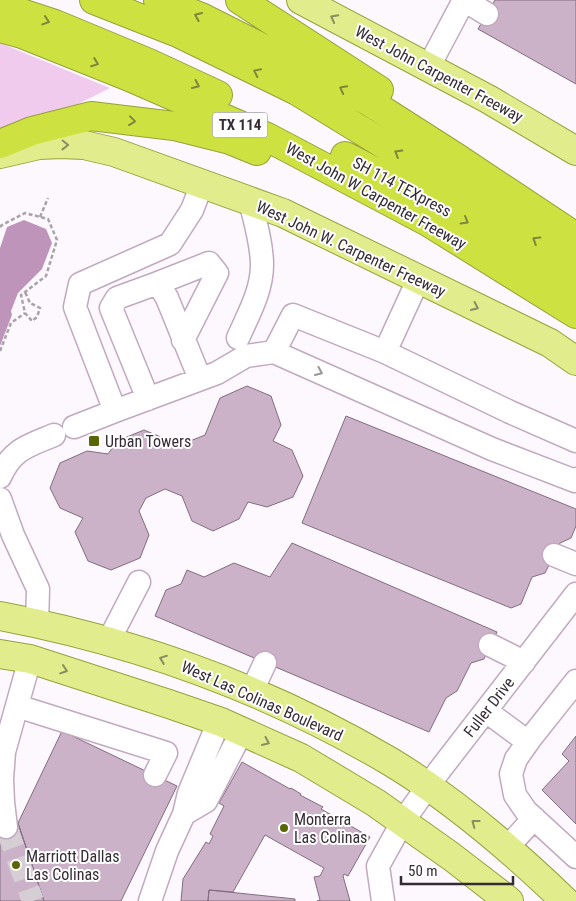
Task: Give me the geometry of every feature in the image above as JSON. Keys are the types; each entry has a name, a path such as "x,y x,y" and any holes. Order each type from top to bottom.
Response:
{"highway":[{"name":"SH 114 TEXpress","path":"94,0 178,33 296,91 421,167 576,267"},
{"path":"158,0 201,18 368,101 576,237"},
{"path":"240,0 466,146 576,221"},
{"name":"SH 114 TEXpress","path":"0,6 55,24 132,56 278,123 406,187 540,265 576,290"},
{"name":"West John W Carpenter Freeway","path":"0,28 22,34 127,76 267,137 376,194 469,247 576,314"},
{"path":"0,144 32,131 91,116 174,126 230,140 324,181 427,235 469,247"}],"main road":[{"name":"West John Carpenter Freeway","path":"301,0 488,99 576,151"},
{"name":"West John W. Carpenter Freeway","path":"0,154 39,145 84,145 114,152 283,213 550,343 576,361"},
{"name":"West Las Colinas Boulevard","path":"0,616 147,653 251,693 320,723 391,763 428,787 506,848 565,901"},
{"path":"30,659 37,625"},
{"path":"0,654 30,659 232,727 301,758 376,803 452,857 509,901"},
{"path":"232,727 251,693"}],"street":[{"path":"428,68 464,0 487,14"},
{"path":"115,411 75,307 80,284 170,244 192,210 202,184"},
{"path":"238,338 257,294 262,265 250,201"},
{"path":"148,398 111,308 116,298 209,263 217,273 184,340"},
{"path":"385,352 418,280"},
{"path":"158,283 167,298 200,379"},
{"path":"274,352 293,315 385,352 510,412 576,441"},
{"path":"0,477 10,461 22,448 217,373 246,356 274,352 492,449 576,480"},
{"path":"0,499 13,535 38,589 37,625"},
{"path":"554,555 576,564"},
{"path":"108,642 139,582"},
{"name":"Fuller Drive","path":"380,900 378,866 403,822 576,594"},
{"path":"490,645 524,662"},
{"path":"6,827 2,794 4,752 30,659"},
{"path":"251,693 265,663"},
{"path":"576,680 516,759 511,774 515,795 526,811 576,857"},
{"path":"17,706 166,753 156,776"},
{"path":"486,711 528,742"},
{"path":"150,901 167,851 184,814 189,793 214,733 232,727"},
{"path":"506,848 534,818"}],"path":[{"path":"40,217 48,198"},
{"path":"0,227 2,224 25,213 48,219 57,240 46,276 21,295 25,313 32,321 37,317 40,308 30,303 25,292"},
{"path":"0,351 11,323 25,313"}],"shaded area":[{"path":"0,43 110,88 50,118 0,136"},
{"path":"24,220 46,229 52,243 42,269 18,293 0,346 0,248 7,227"}],"building":[{"path":"495,0 576,0 576,84 478,29"},
{"name":"Urban Towers","path":"247,386 271,396 281,425 273,441 292,450 303,476 293,497 267,507 248,502 239,519 213,531 192,521 182,496 165,489 146,498 139,511 149,535 140,558 111,570 88,561 75,532 83,518 60,508 50,488 60,463 87,451 108,454 117,441 144,430 180,445 205,435 220,398"},
{"path":"346,416 576,509 576,526 571,538 560,543 545,573 532,577 521,604 511,608 302,523"},
{"path":"292,543 497,632 484,659 471,663 457,691 446,698 429,732 155,616 166,590 181,584 187,570 204,577 234,563 270,577"},
{"path":"62,731 177,786 121,901 44,901 18,823"},
{"path":"576,736 576,824 542,790 569,761 562,754"},
{"name":"Monterra Las Colinas","path":"242,762 291,788 323,807 321,809 370,837 348,876 344,874 343,876 350,901 317,901 320,900 314,877 320,876 324,868 265,835 233,892 209,890 208,901 181,901 183,879 206,842 209,844 213,836 210,834 224,806 219,803"},
{"name":"Marriott Dallas Las Colinas","path":"18,823 44,901 0,901 0,830"},
{"path":"209,890 295,899 295,901 208,901"}],"tunnel":[{"path":"6,827 33,901"}],"place":[{"name":"Urban Towers","path":"94,441"},
{"name":"Monterra Las Colinas","path":"284,828"},
{"name":"Marriott Dallas Las Colinas","path":"16,865"}]}
